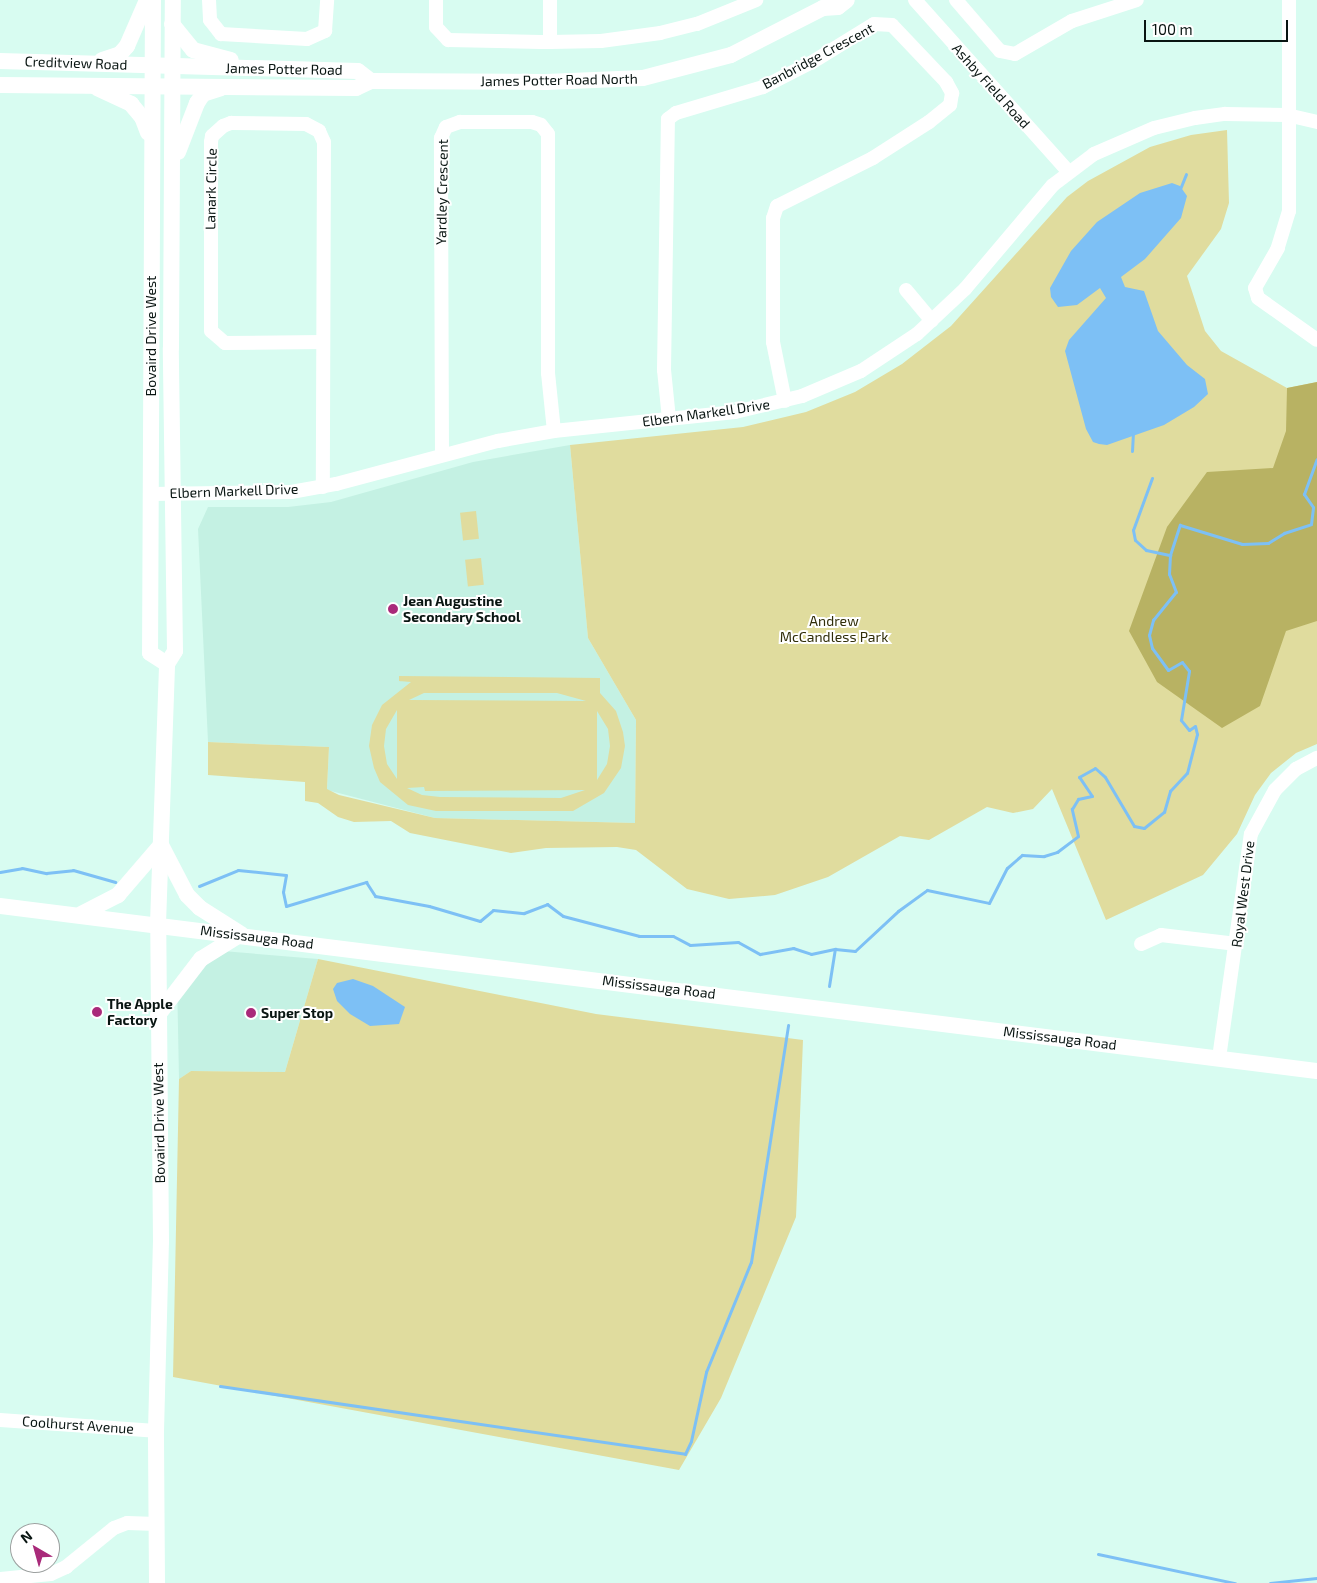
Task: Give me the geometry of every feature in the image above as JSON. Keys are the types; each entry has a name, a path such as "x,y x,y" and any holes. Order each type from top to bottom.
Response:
{"main road":[{"path":"88,63 120,54 131,41 147,0"},
{"name":"Bovaird Drive West","path":"153,0 150,653 167,664"},
{"name":"Bovaird Drive West","path":"157,1583 156,1431 161,1242 158,924 167,664 175,651 172,0"},
{"path":"824,4 838,7 847,0"},
{"name":"James Potter Road North","path":"371,81 546,82 643,78 732,55 824,4"},
{"path":"172,24 193,50 231,60 244,68"},
{"name":"Creditview Road","path":"0,61 152,66"},
{"name":"James Potter Road","path":"152,66 358,71 371,81 356,88 152,84"},
{"path":"88,84 118,96 138,112 147,126 152,164"},
{"name":"Creditview Road","path":"0,85 152,84"},
{"path":"172,179 183,134 203,94 238,86"},
{"path":"80,914 118,895 161,845 187,895 200,908 242,936 201,959 158,1015"},
{"name":"Mississauga Road","path":"0,906 80,914 1317,1072"}],"street":[{"path":"209,0 210,20 221,34 307,39 325,31 327,0"},
{"path":"436,0 436,27 448,40 550,42 601,41 660,33 697,24 756,0"},
{"path":"550,0 550,42"},
{"name":"Ashby Field Road","path":"915,0 1068,171"},
{"path":"956,0 1000,51 1008,54 1015,54 1072,21 1137,0"},
{"path":"1289,0 1286,115 1289,211 1281,242 1255,288 1258,298 1317,340"},
{"name":"Banbridge Crescent","path":"669,419 664,370 668,119 676,113 763,87 814,61 874,24 892,25 946,82 952,93 950,105 929,122 872,158 786,199 777,206 773,218 773,342 785,401"},
{"name":"Elbern Markell Drive","path":"151,494 266,493 323,487 442,454 554,431 736,412 785,401 825,388 861,371 897,349 932,321 965,289 1020,221 1068,171 1114,144 1173,122 1225,114 1286,115 1317,122"},
{"name":"Yardley Crescent","path":"442,454 441,138 446,127 460,122 532,122 541,125 548,134 548,373 554,431"},
{"name":"Lanark Circle","path":"323,342 225,343 211,331 211,142 212,136 223,126 231,123 306,124 314,127 322,136 323,342 323,487"},
{"path":"906,290 932,321"},
{"name":"Royal West Drive","path":"1219,1058 1251,834 1275,790 1296,769 1317,758"},
{"path":"1142,944 1161,935 1236,944"},
{"name":"Coolhurst Avenue","path":"0,1420 156,1431"},
{"path":"0,1579 51,1574 66,1567 114,1528 127,1523 157,1524"}],"shaded area":[{"path":"1317,382 1317,621 1286,631 1260,706 1222,728 1157,682 1129,631 1167,527 1207,472 1273,468 1286,431 1287,388"},
{"name":"Jean Augustine Secondary School","path":"570,445 588,638 636,720 635,823 435,818 327,790 329,747 208,742 198,529 208,507 288,507 331,502 473,462"},
{"path":"210,950 318,959 285,1072 191,1071 179,1079 177,978"}],"green space":[{"name":"Andrew McCandless Park","path":"1227,130 1229,203 1221,229 1187,276 1205,331 1221,351 1287,388 1317,382 1317,744 1296,753 1271,773 1255,795 1237,834 1203,875 1106,920 1052,789 1033,809 1013,813 987,807 929,840 900,836 828,877 775,895 729,899 687,889 636,850 617,847 546,848 511,853 410,833 391,821 354,822 338,817 318,803 305,801 305,782 208,775 208,742 329,747 327,789 339,795 435,818 635,823 636,720 588,638 570,445 743,427 806,412 855,392 902,364 951,326 1067,197 1088,181 1150,147 1191,135"},
{"path":"476,511 479,539 463,541 460,513"},
{"path":"481,558 484,585 468,587 465,560"},
{"path":"399,676 600,678 600,693 616,711 623,732 625,746 621,768 604,793 573,811 436,811 408,805 380,782 374,768 369,746 372,725 382,705 411,682 399,681","holes":["424,693 557,693 586,701 409,700","397,710 397,779 387,764 384,746 386,729","597,711 608,729 610,746 607,764 597,780","424,787 425,791 585,790 561,798 440,797 422,795 407,788"]},
{"path":"318,959 596,1014 803,1040 796,1217 721,1398 679,1470 173,1377 179,1079 191,1071 285,1072"}],"water":[{"path":"1172,183 1180,186 1187,196 1181,218 1145,259 1121,277 1125,287 1144,291 1158,331 1187,365 1205,379 1208,394 1194,407 1164,425 1107,445 1099,444 1093,442 1086,429 1065,351 1069,340 1106,298 1100,288 1077,305 1058,307 1051,297 1050,288 1071,251 1097,222 1140,193"},
{"path":"353,979 373,986 405,1007 399,1024 370,1026 350,1014 337,1001 333,989 337,983"}],"waterway":[{"path":"1180,189 1186,174"},
{"path":"1132,451 1133,434"},
{"path":"199,886 238,870 286,875 283,892 286,906 366,882 375,896 429,906 480,921 493,910 524,913 547,904 563,916 639,936 673,936 690,945 738,942 760,954 793,948 811,954 835,949 855,951 898,911 927,890 989,903 1007,868 1022,855 1044,856 1057,852 1078,836 1072,809 1078,799 1092,796 1079,777 1095,768 1105,777 1134,826 1144,828 1164,812 1170,791 1187,773 1197,734 1195,726 1189,730 1181,720 1189,671 1182,662 1168,670 1152,648 1149,635 1153,620 1176,592 1169,574 1170,555 1180,525 1242,544 1268,543 1284,533 1311,524 1313,507 1304,494 1317,459"},
{"path":"1152,478 1133,530 1135,540 1146,550 1170,555"},
{"path":"0,872 22,868 46,873 73,870 115,882"},
{"path":"829,986 835,949"},
{"path":"220,1386 685,1454 691,1441 706,1372 751,1262 788,1025"},
{"path":"1098,1554 1235,1583"},
{"path":"1270,1583 1317,1578"}],"place":[{"name":"Jean Augustine Secondary School","path":"393,609"},
{"name":"The Apple Factory","path":"97,1012"},
{"name":"Super Stop","path":"251,1013"}]}
